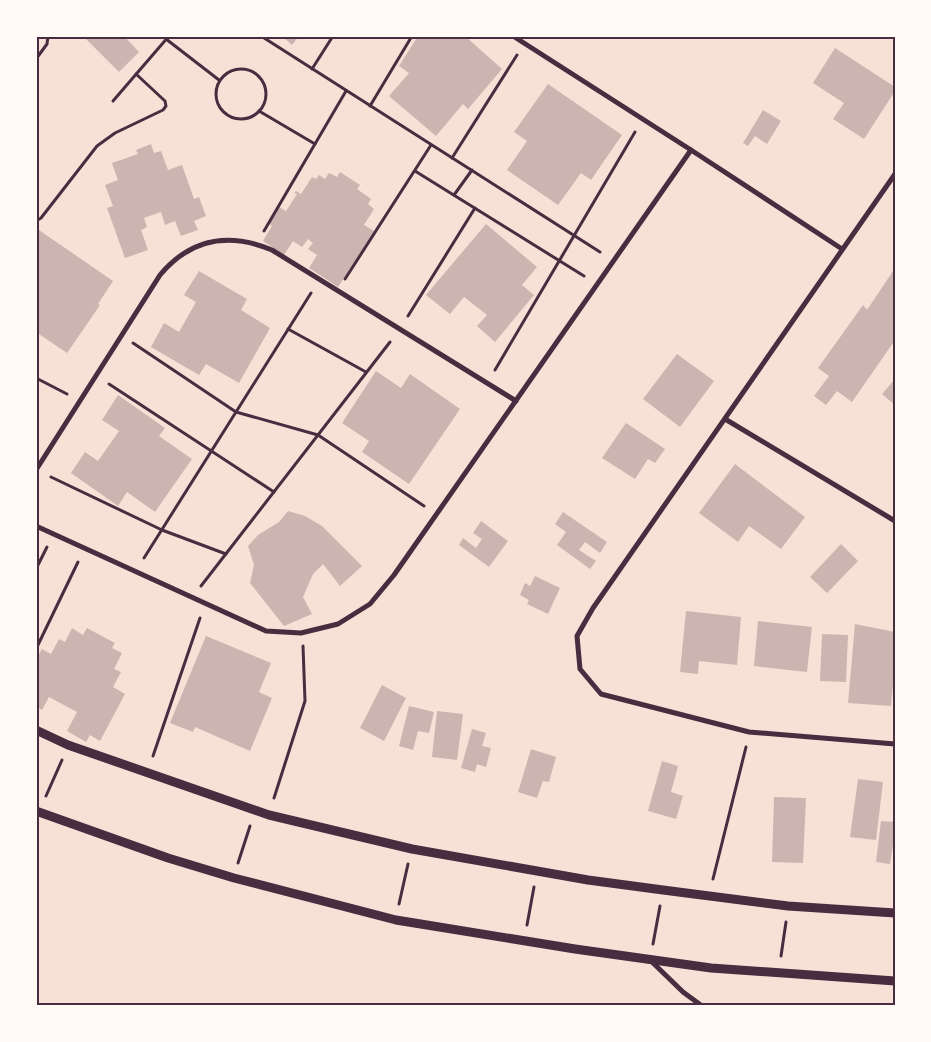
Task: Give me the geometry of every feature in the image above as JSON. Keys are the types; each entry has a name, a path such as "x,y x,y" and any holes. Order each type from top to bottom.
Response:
{"street":[{"path":"513,36 842,249"},
{"path":"36,526 266,631 301,633 338,624 370,604 394,575 691,150"},
{"path":"895,174 593,608 577,636 580,669 601,694 750,732 895,744"},
{"path":"36,470 160,275 181,254 208,242 241,240 272,250 516,401"},
{"path":"724,419 894,520"},
{"path":"36,730 68,745 255,811 412,849 537,871 663,890 788,906 895,913"},
{"path":"38,812 168,858 234,878 396,920 650,960 778,974 895,981"},
{"path":"650,960 683,992 702,1006"}],"path":[{"path":"36,59 47,44 48,36"},
{"path":"261,36 613,260"},
{"path":"312,69 333,36"},
{"path":"370,106 412,36"},
{"path":"113,101 168,38 219,80"},
{"path":"452,158 524,43"},
{"path":"243,68 259,76 264,84 266,94 260,110 252,116 243,119 234,118 226,114 219,107 216,98 219,80 225,73 233,69 243,68"},
{"path":"36,221 41,218 96,146 115,133 163,110 166,106 165,101 136,74"},
{"path":"257,244 346,91"},
{"path":"260,110 315,144"},
{"path":"487,383 642,119"},
{"path":"337,290 432,145"},
{"path":"454,195 472,170"},
{"path":"415,171 598,284"},
{"path":"192,597 400,329 475,208"},
{"path":"136,572 319,279"},
{"path":"288,328 366,372"},
{"path":"122,335 236,412 318,435 437,514"},
{"path":"96,375 274,492"},
{"path":"36,378 80,400"},
{"path":"45,474 162,530 226,554"},
{"path":"36,570 54,534"},
{"path":"36,650 85,548"},
{"path":"148,773 205,603"},
{"path":"269,815 304,701 304,660 301,633"},
{"path":"709,896 750,732"},
{"path":"38,812 68,745"},
{"path":"234,878 255,811"},
{"path":"396,920 412,849"},
{"path":"524,941 537,871"},
{"path":"650,960 663,890"},
{"path":"778,974 788,906"}],"building":[{"path":"83,36 124,36 139,52 119,72"},
{"path":"282,36 299,36 292,45"},
{"path":"418,36 465,36 502,69 468,109 463,104 436,136 389,96 409,73 399,66"},
{"path":"835,48 895,87 895,91 864,139 833,119 844,103 813,83"},
{"path":"548,84 622,135 591,180 581,173 558,205 507,170 527,141 514,132"},
{"path":"763,110 781,121 767,144 755,136 748,146 743,143"},
{"path":"151,144 154,153 161,151 168,170 182,165 194,199 199,197 206,216 194,221 198,230 181,236 175,221 165,225 161,212 144,218 147,227 141,230 148,250 125,258 107,208 113,206 105,185 118,180 112,163 138,154 136,150"},
{"path":"340,172 360,185 357,189 371,199 368,204 374,209 364,225 374,231 338,287 309,268 317,255 308,249 313,243 308,239 302,247 293,241 284,255 263,241 272,226 269,223 279,207 286,211 297,194 294,193 296,191 301,194 312,177 316,179 319,175 325,179 329,173 337,177"},
{"path":"486,224 537,267 522,285 534,295 495,342 477,326 487,315 464,297 450,314 426,295"},
{"path":"36,228 113,281 98,304 100,305 67,353 36,332"},
{"path":"199,271 247,299 241,310 270,328 239,383 206,364 199,375 151,347 164,323 179,332 196,302 184,295"},
{"path":"893,271 895,273 895,340 852,402 837,391 826,405 814,396 829,376 818,368 863,305 867,310"},
{"path":"677,354 714,381 680,427 643,399"},
{"path":"376,371 401,388 410,374 460,409 409,484 362,452 369,441 342,423"},
{"path":"895,379 895,405 882,394"},
{"path":"118,395 165,428 159,436 192,459 155,512 127,492 118,506 71,473 85,452 98,461 119,431 102,420"},
{"path":"626,423 665,449 655,463 648,459 635,479 602,458"},
{"path":"735,464 805,517 781,549 749,526 738,542 699,513"},
{"path":"288,511 305,516 322,526 362,566 340,586 323,564 313,574 303,597 312,614 284,626 250,583 254,565 248,546 258,535 279,522"},
{"path":"563,512 607,542 600,553 585,542 579,550 596,561 590,569 557,545 566,532 555,524"},
{"path":"481,521 508,541 489,567 459,545 463,538 476,548 482,539 473,533"},
{"path":"841,544 858,561 827,593 810,577"},
{"path":"535,576 560,588 548,614 527,604 529,600 520,595 525,583 530,586"},
{"path":"686,611 741,617 737,665 699,661 698,674 680,672"},
{"path":"758,621 812,627 807,672 754,666"},
{"path":"855,624 895,632 895,663 891,706 848,703"},
{"path":"72,628 83,635 87,628 115,643 112,648 122,653 114,669 121,672 113,687 125,694 100,741 90,735 86,742 67,731 77,712 49,697 42,710 36,706 36,659 42,649 51,654 59,639 65,642"},
{"path":"822,634 848,635 846,682 820,681"},
{"path":"206,636 271,663 259,692 272,698 250,751 195,727 193,732 170,723"},
{"path":"382,685 406,698 384,741 360,728"},
{"path":"409,706 434,712 429,733 418,731 413,750 399,746"},
{"path":"437,711 463,714 457,760 432,757"},
{"path":"472,729 486,733 482,746 491,748 486,767 477,764 475,772 461,768"},
{"path":"531,749 556,757 549,782 543,781 537,798 518,792"},
{"path":"662,761 678,766 671,792 683,796 676,819 648,811"},
{"path":"858,779 883,782 876,840 850,837"},
{"path":"774,797 806,798 803,863 772,862"},
{"path":"881,821 895,822 895,845 893,845 890,864 876,862"}]}
